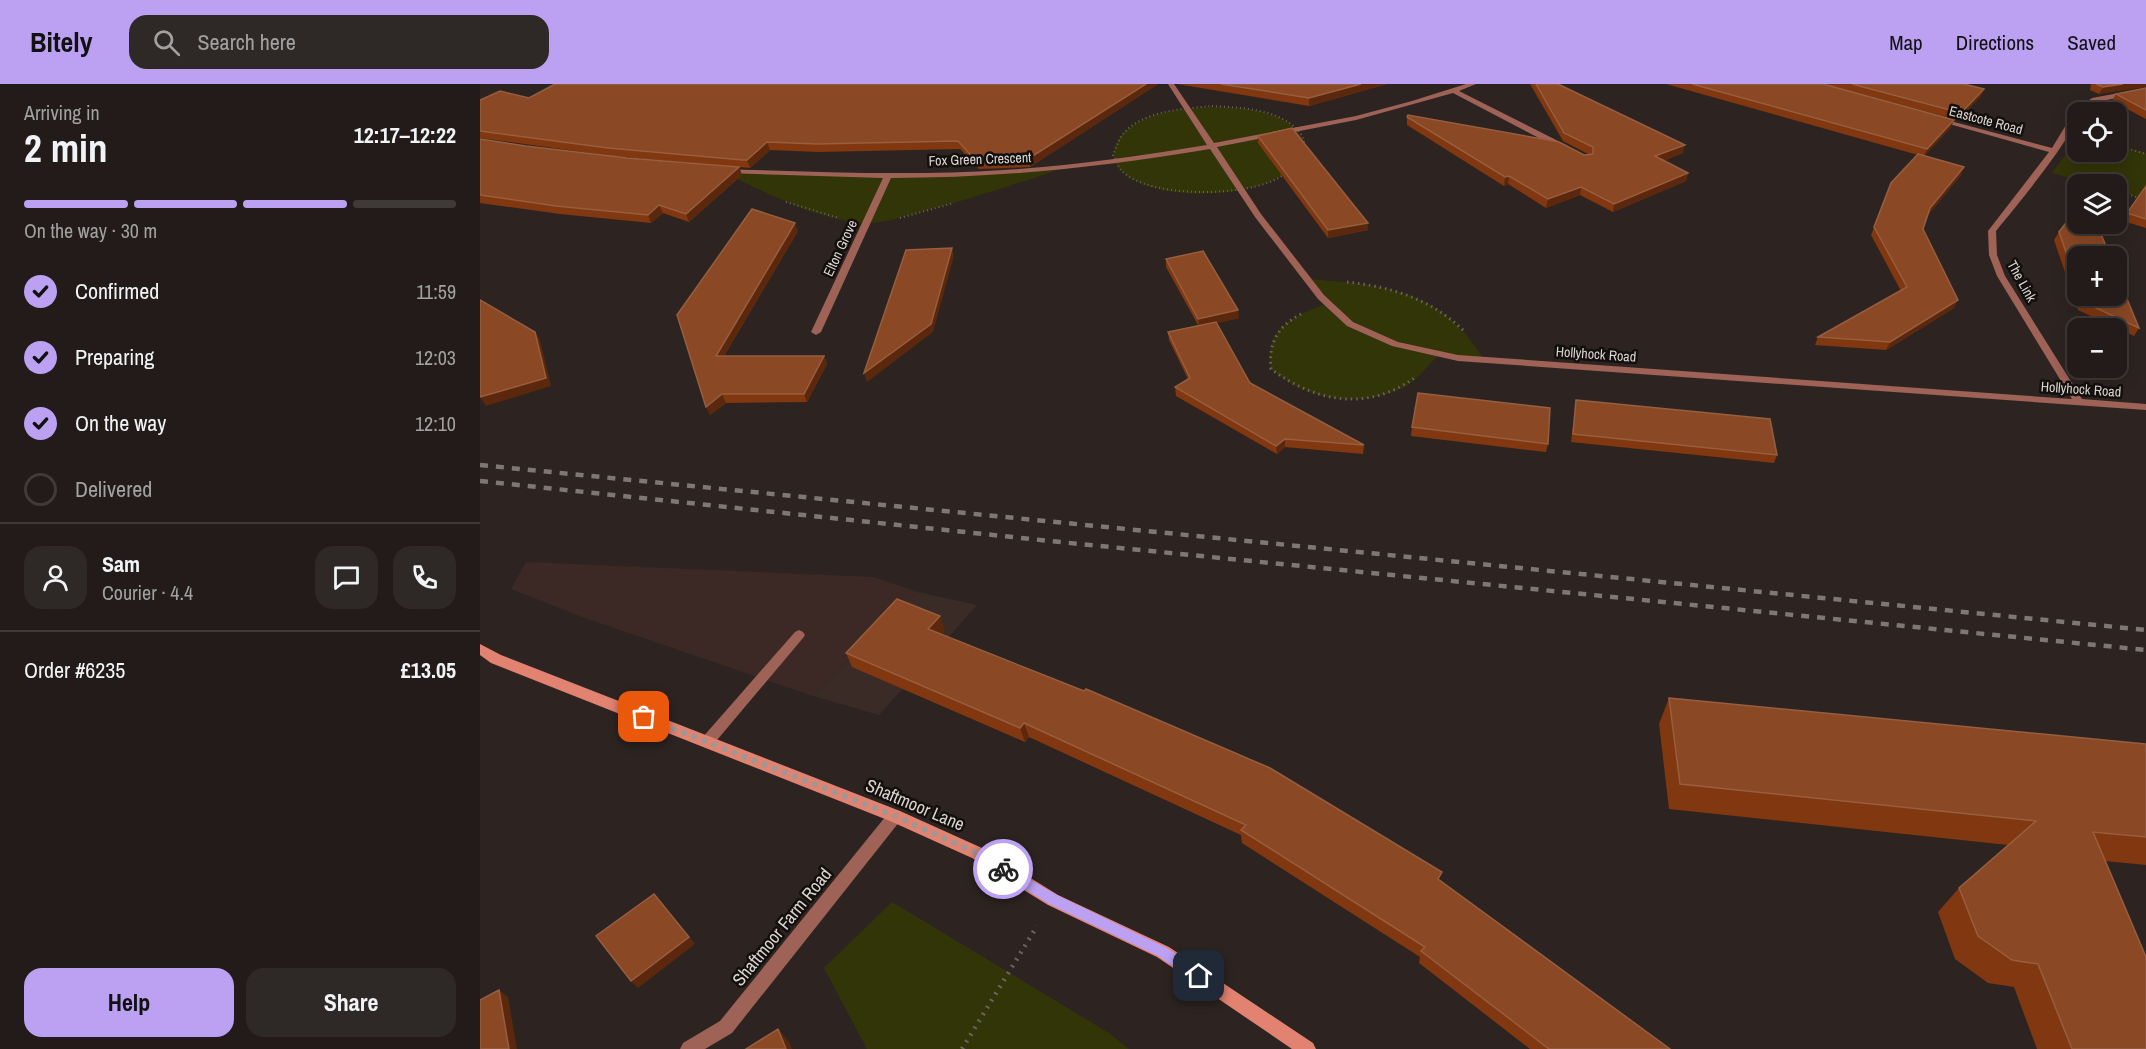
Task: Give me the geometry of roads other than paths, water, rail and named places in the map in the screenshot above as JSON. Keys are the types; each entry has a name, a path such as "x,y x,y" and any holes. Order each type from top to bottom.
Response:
{"main road":[{"name":"Shaftmoor Lane","path":"480,649 496,659 895,816 977,853 1053,900 1163,952 1307,1049"}],"street":[{"name":"Hollyhock Road","path":"1171,84 1241,190 1307,279 1350,324 1395,344 1439,355 1484,360 2146,407"},
{"name":"Fox Green Crescent","path":"712,170 888,176 1044,170 1308,130 1392,110 1473,84"},
{"name":"The Link","path":"2092,102 2146,90"},
{"path":"1454,91 1577,154"},
{"name":"Eastcote Road","path":"1930,117 2054,151"},
{"name":"The Link","path":"2067,130 2054,151 1992,231 1993,255 2001,276 2079,402"},
{"name":"Elton Grove","path":"816,332 888,176"},
{"path":"707,742 799,635"},
{"name":"Shaftmoor Farm Road","path":"688,1049 726,1028 895,816"}],"railway":[{"path":"480,465 2146,630"},
{"path":"480,481 1050,541 2146,650"}]}
